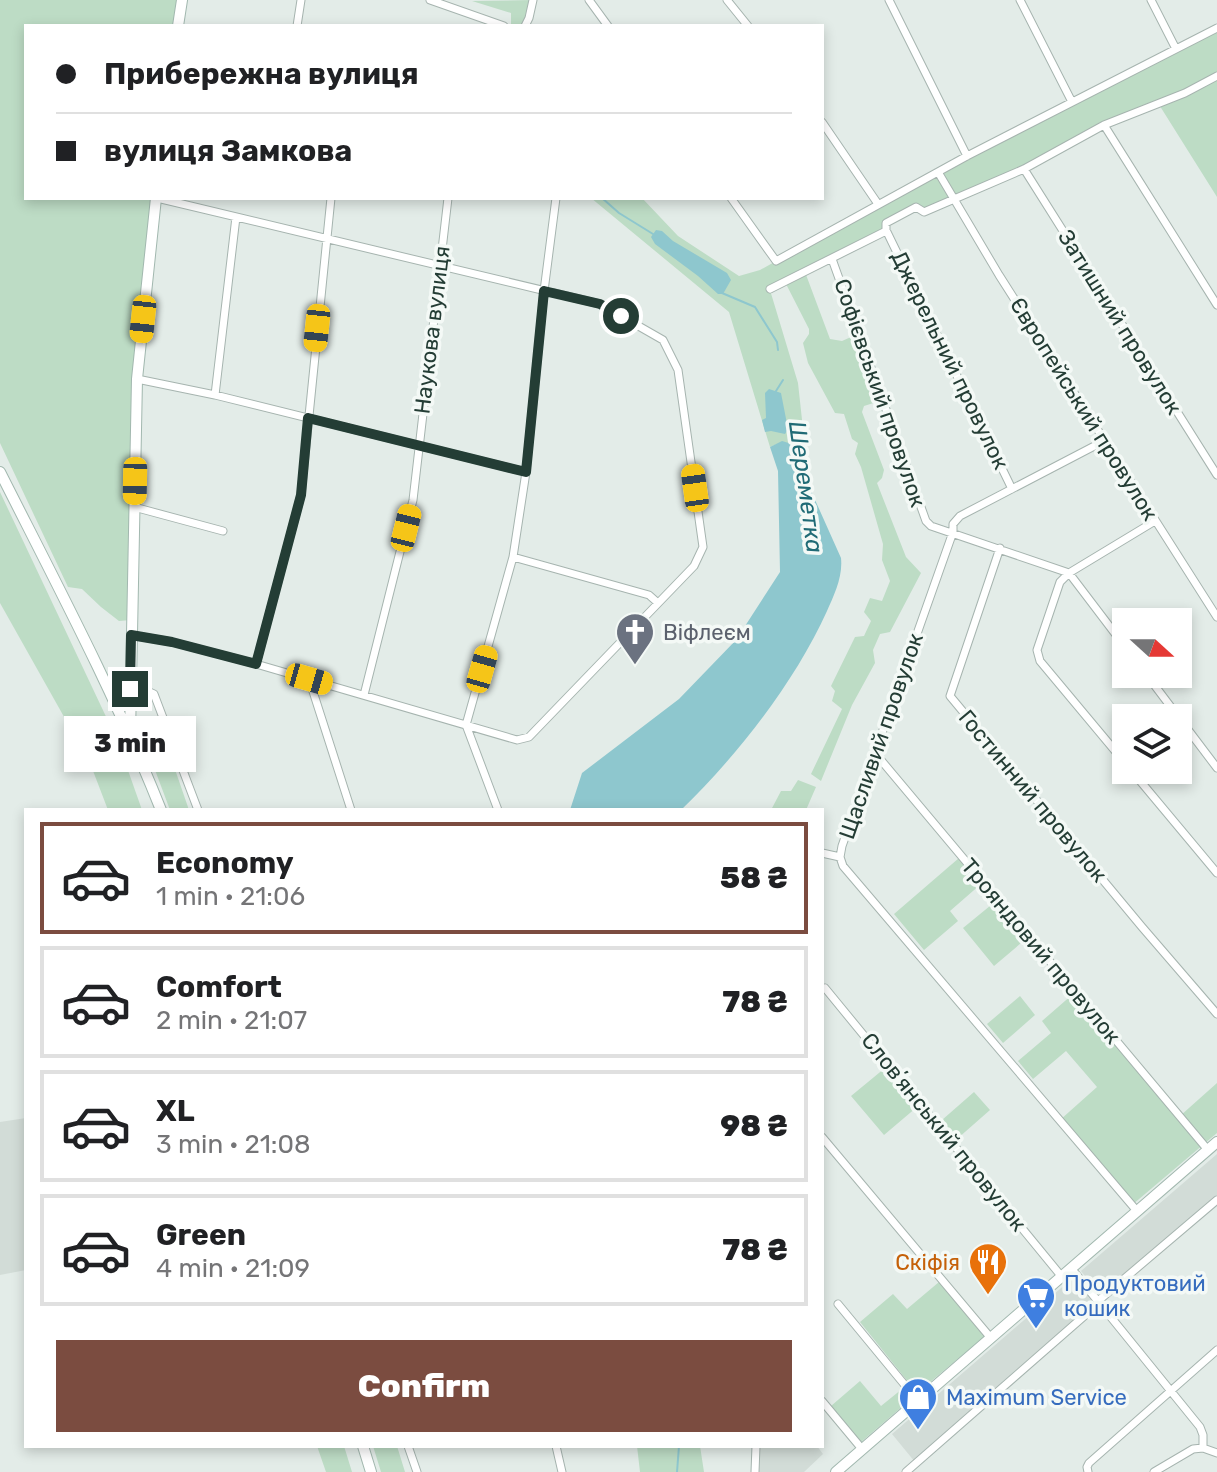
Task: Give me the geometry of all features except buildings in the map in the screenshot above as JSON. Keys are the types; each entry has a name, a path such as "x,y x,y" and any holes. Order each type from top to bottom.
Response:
{"main road":[{"path":"178,24 182,0"},
{"path":"130,736 137,379 156,200"},
{"path":"0,472 130,736 160,808"},
{"path":"836,1472 1217,1142"},
{"path":"364,1448 371,1472"}],"street":[{"path":"297,24 301,0"},
{"path":"430,0 498,24"},
{"path":"526,24 533,0"},
{"path":"589,0 607,24"},
{"path":"727,0 746,24"},
{"path":"889,0 967,156"},
{"path":"1020,0 1072,102"},
{"path":"1151,0 1176,49"},
{"path":"732,200 776,261 967,156 1217,28"},
{"path":"770,289 886,231 886,223 916,207 924,212 1024,169 1104,125 1185,93 1217,76"},
{"path":"824,125 878,204"},
{"path":"1104,125 1217,305"},
{"name":"Затишний провулок","path":"1024,169 1217,475"},
{"name":"Європейський провулок","path":"938,172 999,275 1217,617"},
{"path":"131,635 172,642 256,664 517,740 529,737 694,566 703,547 678,370 663,340 600,304 164,200"},
{"path":"256,664 301,495 331,200"},
{"name":"Наукова вулиця","path":"364,695 413,500 448,200"},
{"path":"497,808 466,725 513,557 526,472 556,200"},
{"path":"215,395 236,217"},
{"name":"Джерельний провулок","path":"887,232 1012,489"},
{"name":"Софієвський провулок","path":"832,259 923,517 931,526 1069,573"},
{"path":"137,379 215,395 526,472"},
{"name":"Щасливий провулок","path":"1104,441 960,516 953,524 953,532 840,857 843,866 1137,1211"},
{"path":"134,507 223,531"},
{"path":"1112,747 1040,661 1037,650 1060,582 1069,573 1155,521"},
{"name":"Гостинний провулок","path":"1000,548 950,696 1217,1014"},
{"path":"513,557 649,595 658,603"},
{"path":"1069,573 1112,630"},
{"path":"309,679 350,808"},
{"path":"130,686 154,694 197,808"},
{"path":"1157,688 1217,768"},
{"name":"Трояндовий провулок","path":"875,753 1208,1150"},
{"path":"1143,784 1217,873"},
{"path":"824,853 840,857"},
{"name":"Словʼянський провулок","path":"825,988 1062,1277"},
{"path":"824,1139 990,1337"},
{"path":"906,1472 1217,1200"},
{"path":"1071,1268 1200,1427 1203,1448"},
{"path":"838,1304 918,1401"},
{"path":"1088,1472 1089,1463 1217,1350"},
{"path":"824,1403 862,1449"},
{"path":"409,1448 417,1472"},
{"path":"556,1448 562,1472"},
{"path":"755,1472 756,1448"},
{"path":"1154,1472 1190,1451 1203,1448 1217,1453"}],"shaded area":[{"path":"24,1118 24,1270 0,1275 0,1122"},
{"path":"1217,1154 1217,1195 1104,1293 1099,1294 1081,1271"},
{"path":"1075,1276 1096,1301 1090,1309 915,1462 892,1434"},
{"path":"759,1448 818,1448 823,1454 804,1472 758,1472"}],"green space":[{"path":"0,0 182,0 178,24 24,24 24,200 156,200 137,379 131,620 119,621 82,589 68,587 0,443"},
{"path":"533,0 526,24 511,24 511,13 472,1"},
{"path":"1217,28 1217,197 1158,103 1104,125 1024,169 924,212 916,208 886,223 886,231 805,272 830,339 842,341 860,333 883,400 864,406 862,412 884,470 877,483 906,557 921,573 890,632 880,634 873,650 875,663 852,705 821,781 811,774 842,709 832,701 835,691 831,686 855,637 864,636 871,621 864,612 870,598 882,601 890,581 882,560 883,544 855,454 858,443 852,439 844,414 835,413 808,363 803,343 809,329 785,282 770,290 798,383 803,429 796,449 784,443 770,447 729,312 593,200 644,200 678,236 739,276 760,270 878,204"},
{"path":"0,492 118,742 141,808 107,808 90,763 0,603"},
{"path":"158,720 188,808 169,808 142,725"},
{"path":"798,780 816,787 807,808 772,808 781,791 791,791"},
{"path":"959,858 981,884 950,911 958,921 924,950 894,914"},
{"path":"996,901 1027,938 994,966 963,928"},
{"path":"1073,994 1180,1116 1217,1083 1217,1133 1132,1205 1060,1120 1097,1087 1066,1051 1033,1079 1018,1061 1051,1033 1042,1021"},
{"path":"1020,996 1035,1015 1003,1043 987,1024"},
{"path":"885,1068 917,1107 884,1135 851,1096"},
{"path":"974,1092 990,1110 957,1139 942,1120"},
{"path":"939,1282 985,1336 917,1393 860,1322 893,1294 907,1309"},
{"path":"860,1381 881,1406 902,1389 911,1399 861,1442 831,1406"},
{"path":"318,1448 345,1448 352,1472 326,1472"},
{"path":"374,1448 398,1448 405,1472 381,1472"},
{"path":"637,1448 700,1448 704,1472 640,1472"}],"water":[{"path":"656,230 727,273 731,280 723,294 718,294 655,244 651,237"},
{"path":"769,389 781,393 788,429 785,434 765,432 762,420 766,418 765,393"},
{"path":"782,441 795,448 799,464 841,558 841,572 835,592 814,638 763,717 683,808 571,808 582,773 679,699 736,640 780,572 778,471 770,447"}],"waterway":[{"name":"Шереметка","path":"604,200 653,234"},
{"name":"Шереметка","path":"722,293 755,307 777,342 778,350"},
{"name":"Шереметка","path":"776,391 783,380"},
{"name":"Шереметка","path":"677,1472 679,1448"}],"place":[{"name":"Віфлеєм","path":"635,666"},
{"name":"Скіфія","path":"988,1296"},
{"name":"Продуктовий кошик","path":"1036,1330"},
{"name":"Maximum Service","path":"918,1431"}],"route":[{"path":"130,689 131,635 172,642 256,664 301,495 308,418 526,472 544,291 600,304 621,316"}]}
